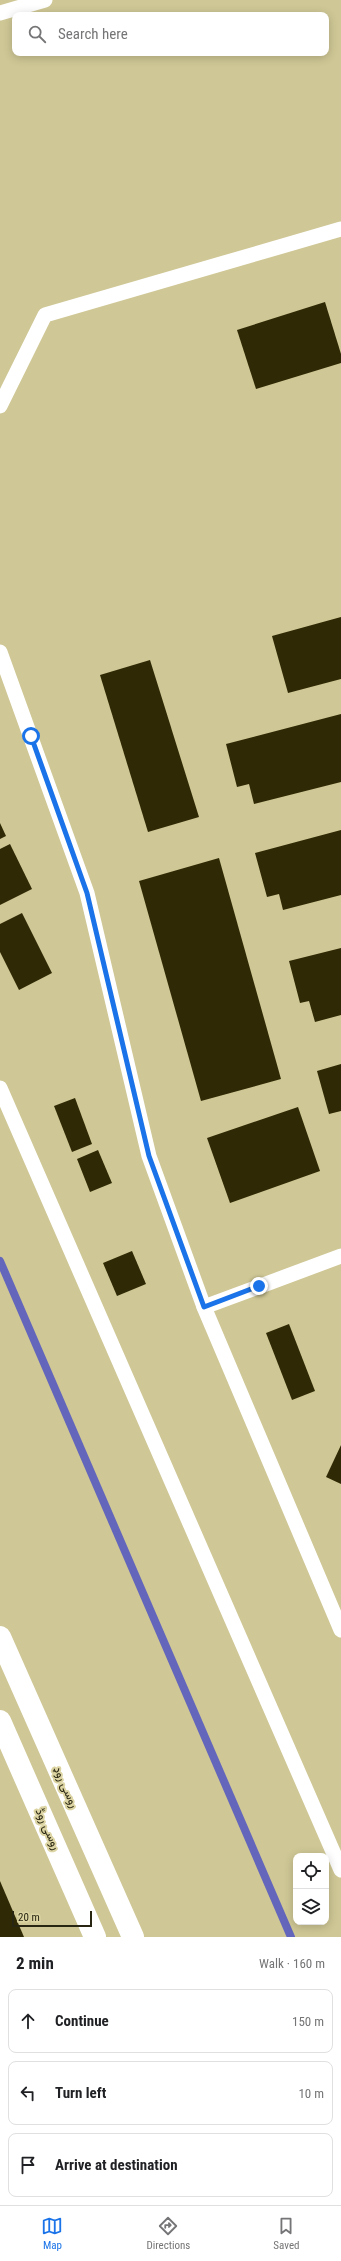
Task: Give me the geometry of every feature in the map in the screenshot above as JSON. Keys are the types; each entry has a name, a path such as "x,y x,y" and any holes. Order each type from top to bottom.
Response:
{"main road":[{"name":"روسی روډ","path":"0,1637 133,1937"},
{"name":"روسی روڈ","path":"0,1721 95,1937"}],"lane":[{"path":"0,13 44,0"},
{"path":"0,406 45,315 341,229"},
{"path":"0,652 87,893 149,1156 204,1307 341,1630"},
{"path":"0,1088 341,1870"},
{"path":"204,1307 341,1256"}],"building":[{"path":"325,302 341,354 341,363 256,389 237,330"},
{"path":"341,617 341,679 288,693 272,636"},
{"path":"150,660 199,817 148,832 100,675"},
{"path":"341,714 341,782 254,804 249,784 237,787 226,744"},
{"path":"0,823 6,836 0,839"},
{"path":"341,830 341,895 283,910 279,894 267,897 255,853"},
{"path":"10,844 32,889 0,905 0,849"},
{"path":"219,858 281,1079 201,1101 139,881"},
{"path":"22,913 52,973 19,990 0,952 0,924"},
{"path":"341,948 341,1015 315,1022 309,1001 300,1003 289,961"},
{"path":"341,1064 341,1111 329,1114 317,1071"},
{"path":"75,1098 92,1144 72,1152 54,1106"},
{"path":"298,1107 320,1171 230,1203 207,1138"},
{"path":"98,1150 112,1183 90,1192 77,1159"},
{"path":"132,1251 146,1284 117,1296 103,1263"},
{"path":"289,1324 315,1391 292,1400 266,1333"},
{"path":"341,1445 341,1484 326,1477"},
{"path":"0,1881 24,1937 0,1937"}],"waterway":[{"path":"0,1261 291,1937"}],"route":[{"path":"31,736 87,893 149,1156 204,1307 259,1286"}]}
